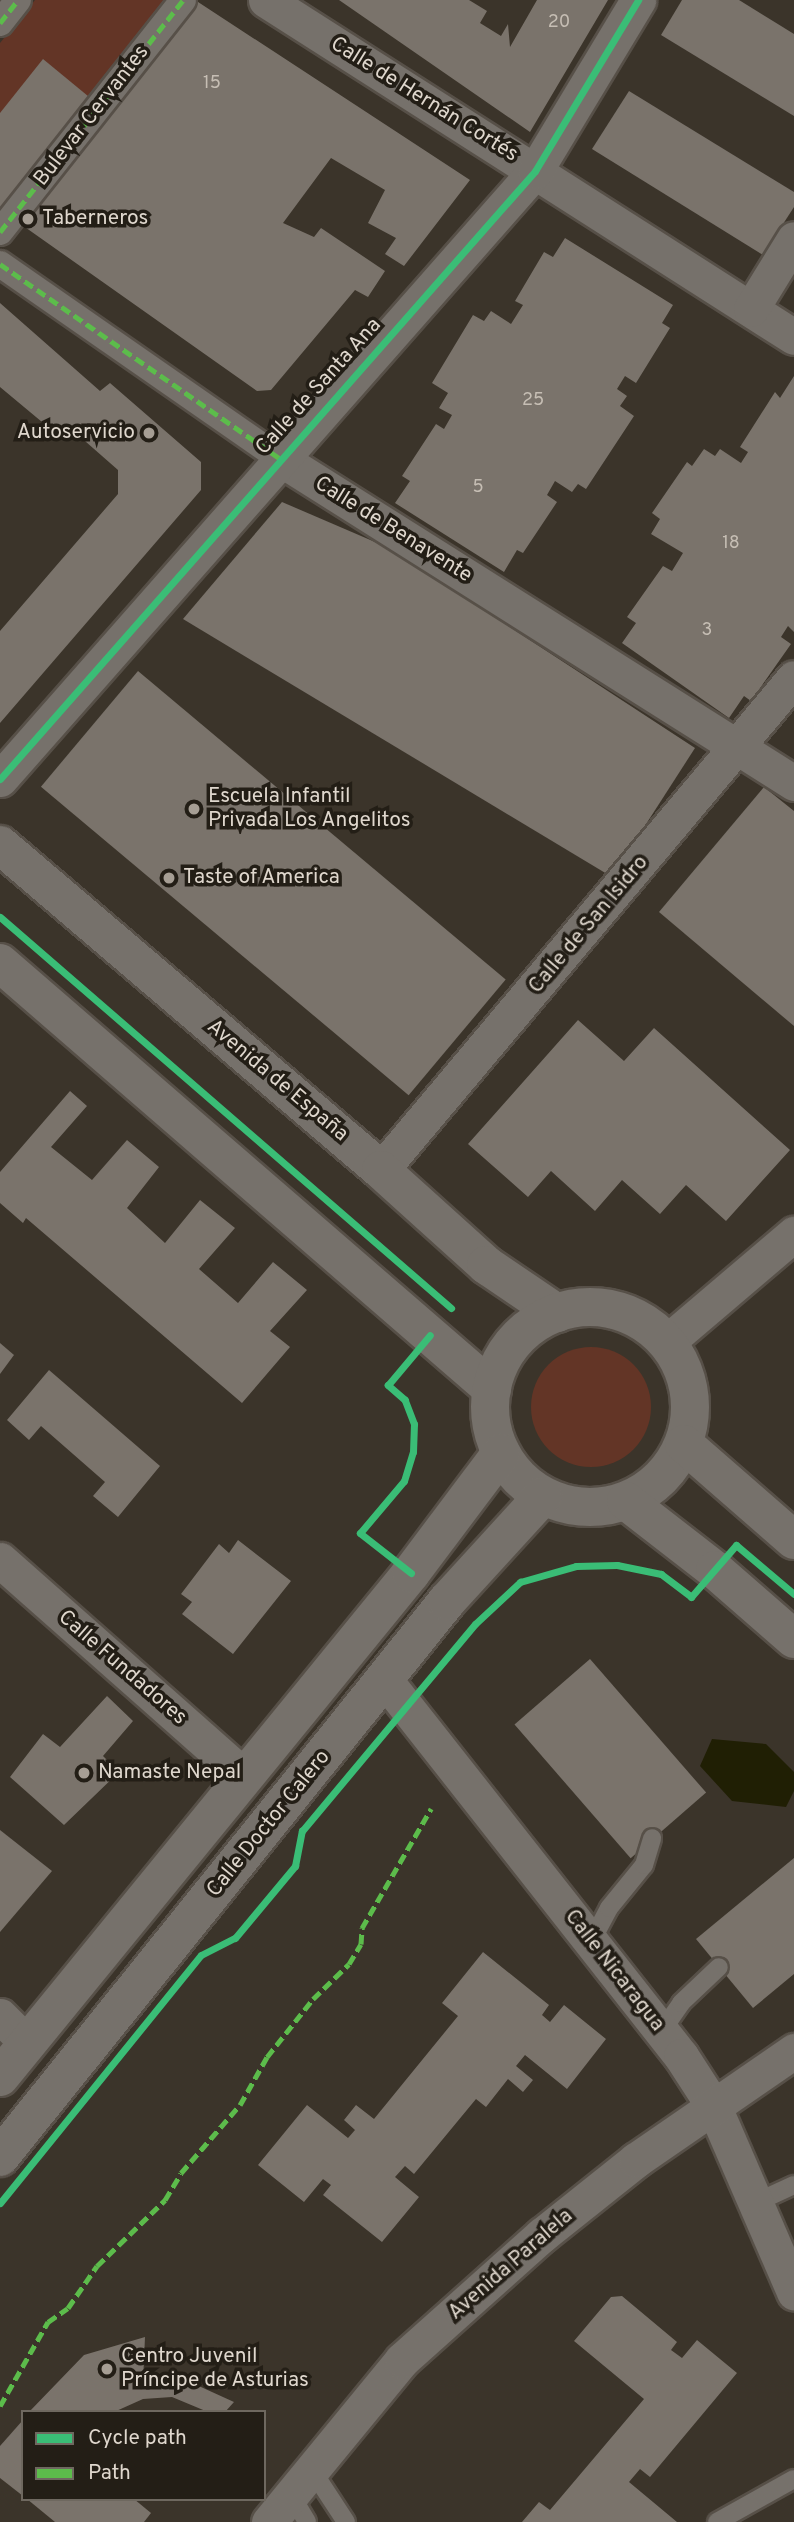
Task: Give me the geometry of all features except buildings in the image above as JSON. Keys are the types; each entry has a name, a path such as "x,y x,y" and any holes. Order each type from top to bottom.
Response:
{"street":[{"path":"0,23 18,0"},
{"name":"Bulevar Cervantes","path":"0,232 183,0"},
{"name":"Calle de Hernán Cortés","path":"266,0 794,337"},
{"name":"Calle de Santa Ana","path":"0,779 279,458 535,171 638,0"},
{"path":"751,309 794,239"},
{"name":"Calle de Benavente","path":"0,264 279,458 740,746 794,783"},
{"name":"Calle de San Isidro","path":"381,1170 740,746 794,678"},
{"name":"Avenida de España","path":"0,845 381,1170 486,1265 557,1313"},
{"path":"0,962 492,1389"},
{"path":"667,1342 794,1234"},
{"path":"581,1307 628,1314 667,1342 687,1380 690,1402 684,1444 660,1478 626,1501 584,1507 543,1496 518,1477 500,1452 490,1410 492,1389 504,1356 527,1330 557,1313 581,1307"},
{"path":"684,1444 794,1540"},
{"path":"0,2077 411,1573 500,1452"},
{"name":"Calle Doctor Calero","path":"0,2157 447,1601 543,1496"},
{"path":"626,1501 715,1570 794,1639"},
{"name":"Calle Fundadores","path":"0,1560 244,1776"},
{"name":"Calle Nicaragua","path":"385,1680 661,2032 714,2107 794,2292"},
{"path":"0,2016 27,2043"},
{"name":"Avenida Paralela","path":"269,2522 303,2496 402,2360 542,2235 636,2160 794,2051"}],"lane":[{"path":"591,1942 609,1908 644,1865 652,1838"},
{"path":"661,2032 681,2003 719,1967"},
{"path":"755,2203 794,2185"},
{"path":"717,2522 794,2479"},
{"path":"303,2496 346,2522"}],"shaded area":[{"path":"35,0 168,0 0,204 0,43"},
{"path":"591,1347 614,1352 633,1365 646,1384 651,1407 646,1430 633,1449 614,1462 591,1467 568,1462 549,1449 536,1430 531,1407 536,1384 549,1365 568,1352"},
{"path":"712,1739 766,1744 794,1772 794,1791 786,1807 732,1801 700,1766"}],"marked path":[{"path":"0,23 18,0"},
{"path":"0,232 183,0"},
{"path":"0,264 279,458"},
{"path":"0,2406 48,2322 68,2308 97,2266 165,2200 181,2173 240,2105 267,2057 313,1999 349,1964 361,1944 362,1928 431,1809"}],"cycle path":[{"path":"0,779 535,171 638,0"},
{"path":"0,917 451,1308"},
{"path":"411,1573 360,1533 404,1481 413,1452 414,1424 405,1400 388,1385 430,1335"},
{"path":"0,2203 201,1955 235,1938 295,1866 302,1831 475,1624 520,1582 576,1566 617,1565 661,1574 691,1597 736,1545 794,1594"}],"place":[{"name":"Taberneros","path":"28,219"},
{"name":"Autoservicio","path":"149,433"},
{"name":"Escuela Infantil Privada Los Angelitos","path":"194,809"},
{"name":"Taste of America","path":"169,878"},
{"name":"Namaste Nepal","path":"84,1773"},
{"name":"Centro Juvenil Príncipe de Asturias","path":"107,2369"}]}
